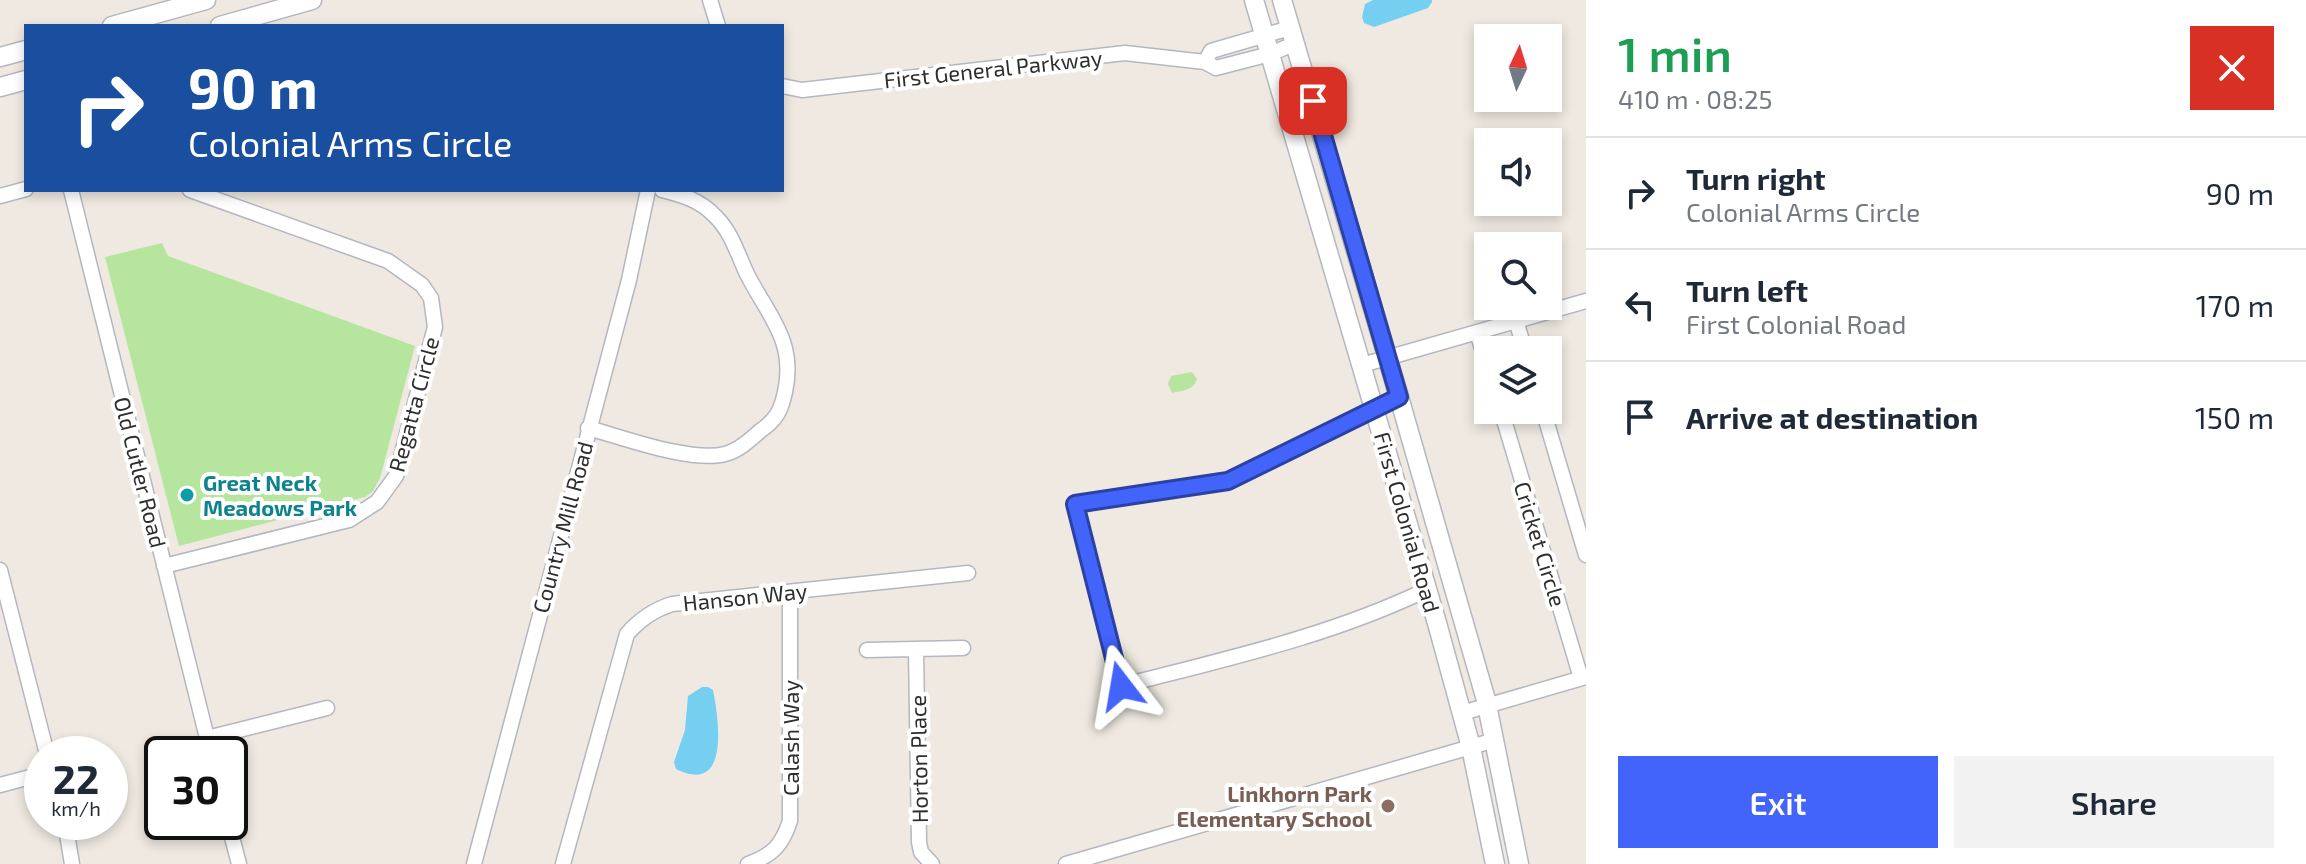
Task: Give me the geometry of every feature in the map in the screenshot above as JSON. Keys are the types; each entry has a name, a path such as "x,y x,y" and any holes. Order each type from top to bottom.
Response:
{"main road":[{"path":"119,24 206,0"},
{"path":"227,24 312,0"},
{"name":"First Colonial Road","path":"1254,0 1428,589 1471,747 1495,864"},
{"name":"First Colonial Road","path":"1282,0 1487,707 1519,864"},
{"path":"0,57 24,51"},
{"path":"0,87 24,81"}],"street":[{"path":"710,0 717,24"},
{"name":"First General Parkway","path":"784,86 802,90 1125,53 1205,62 1216,68 1293,35"},
{"path":"0,196 24,190"},
{"name":"Old Cutler Road","path":"71,192 206,736"},
{"name":"Regatta Circle","path":"164,566 349,520 377,502 396,476 435,327 431,298 422,285 388,261 196,192"},
{"name":"Country Mill Road","path":"474,864 638,244 648,192"},
{"path":"588,428 702,456 726,454 742,446 777,419 789,373 785,347 716,216 691,197 670,192"},
{"path":"1362,365 1586,301"},
{"path":"1516,321 1521,336"},
{"path":"1477,332 1478,336"},
{"path":"1399,397 1228,481 1075,504 1121,686 1303,639 1428,589"},
{"name":"Cricket Circle","path":"1505,424 1584,678"},
{"name":"Cricket Circle","path":"1547,424 1586,555"},
{"path":"0,570 42,736"},
{"name":"Hanson Way","path":"563,864 627,634 640,619 655,609 672,604 968,573"},
{"name":"Calash Way","path":"748,864 763,859 783,841 790,821 790,592"},
{"path":"867,650 963,648"},
{"name":"Horton Place","path":"916,649 919,842 921,852 932,864"},
{"path":"1462,713 1584,678"},
{"path":"215,736 327,708"},
{"path":"1066,864 1495,740"},
{"path":"0,785 24,779"},
{"path":"68,840 72,864"},
{"path":"233,840 239,864"}],"green space":[{"path":"162,243 168,256 415,346 380,478 373,491 365,497 179,546 105,257"},
{"path":"1192,372 1197,379 1192,386 1172,393 1168,384 1171,376"}],"water":[{"path":"1373,0 1432,2 1428,8 1374,27 1364,23 1362,17 1365,4"},
{"path":"702,687 713,690 717,751 713,764 705,772 693,775 676,769 674,762 685,730 688,696"}],"place":[{"name":"Great Neck Meadows Park","path":"187,495"},
{"name":"Linkhorn Park Elementary School","path":"1388,806"}],"route":[{"path":"1121,686 1075,504 1228,481 1399,397 1313,101"}]}
